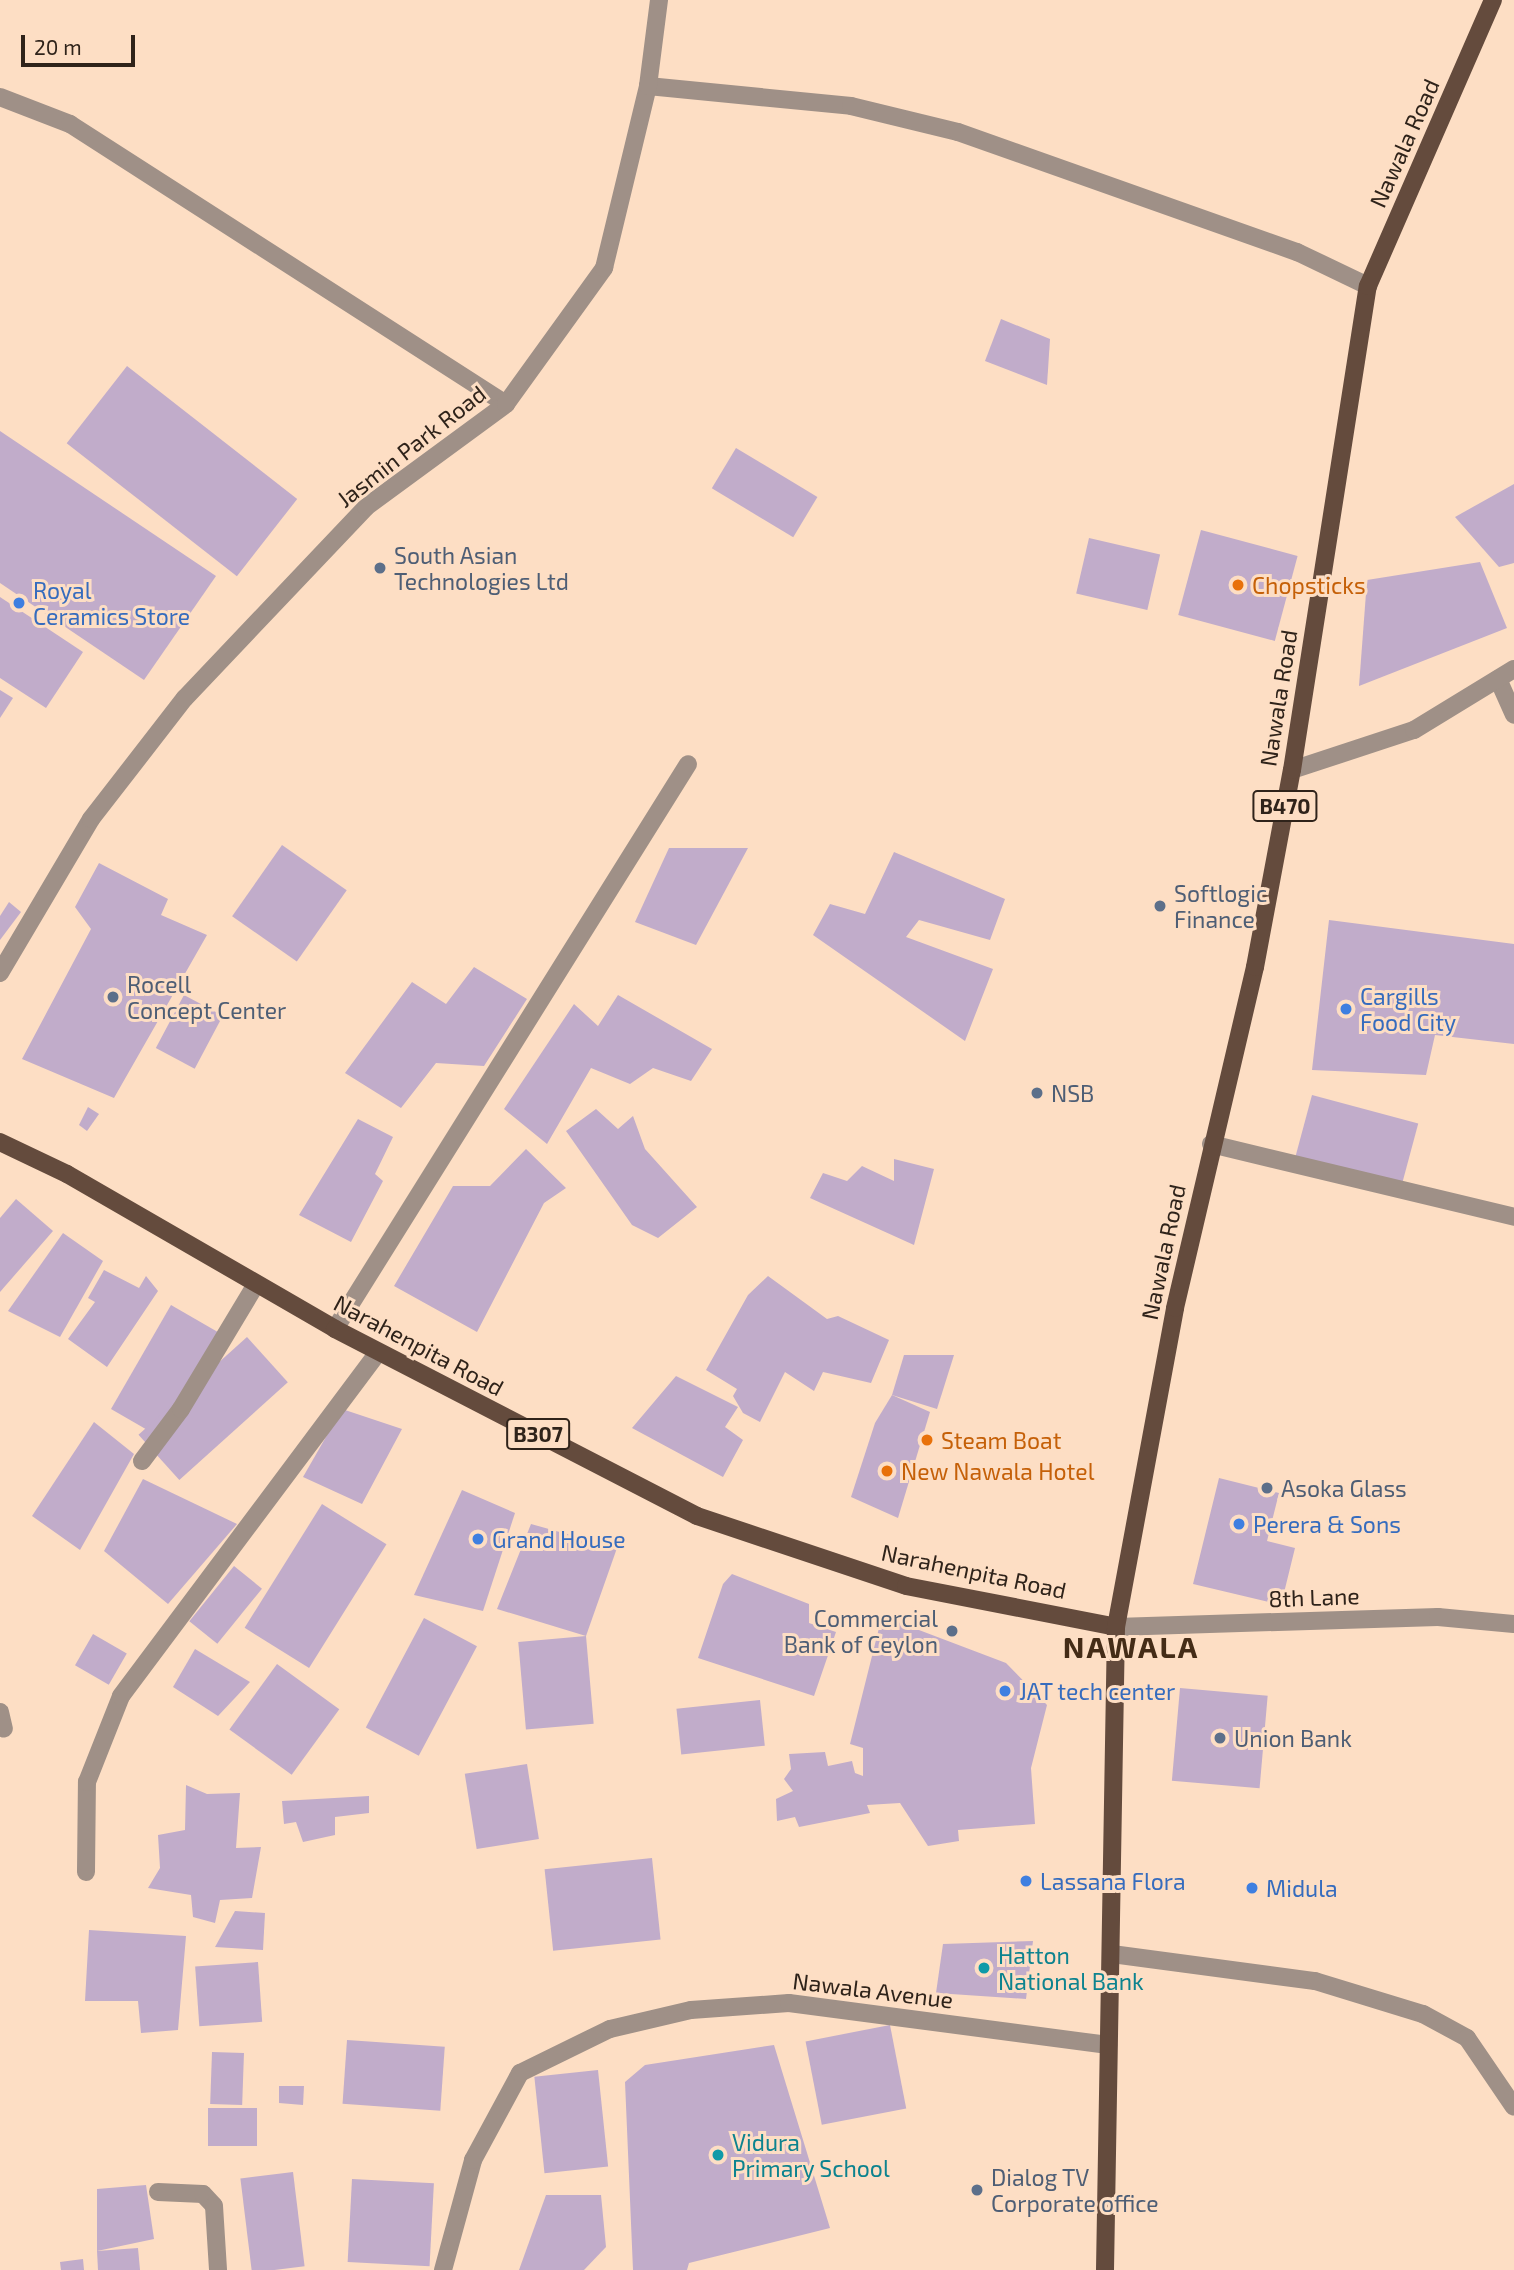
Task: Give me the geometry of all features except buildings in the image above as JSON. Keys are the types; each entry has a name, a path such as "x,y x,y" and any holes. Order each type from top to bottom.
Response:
{"main road":[{"name":"Nawala Road","path":"1105,2270 1116,1627 1211,1144 1255,967 1292,770 1367,286 1493,0"},
{"name":"Narahenpita Road","path":"0,1142 335,1329 697,1516 906,1586 1116,1627"}],"street":[{"name":"Jasmin Park Road","path":"0,973 91,820 185,698 366,507 506,404 604,268 648,86 659,0"},
{"path":"648,86 851,106 958,132 1297,252 1367,286"},
{"path":"0,97 70,124 506,404"},
{"path":"1292,770 1414,730 1514,669"},
{"path":"1497,679 1514,715"},
{"path":"335,1329 688,764"},
{"path":"1211,1144 1514,1217"},
{"path":"142,1461 181,1409 256,1284"},
{"path":"86,1872 87,1782 121,1696 378,1352"},
{"name":"8th Lane","path":"1116,1627 1438,1617 1514,1624"},
{"path":"1112,1954 1315,1981 1423,2014 1467,2038 1514,2107"},
{"name":"Nawala Avenue","path":"443,2270 473,2160 520,2073 610,2029 691,2010 789,2003 1108,2045"},
{"path":"158,2192 203,2194 214,2206 218,2270"}],"place":[{"name":"South Asian Technologies Ltd","path":"380,568"},
{"name":"Chopsticks","path":"1238,585"},
{"name":"Royal Ceramics Store","path":"19,603"},
{"name":"Softlogic Finance","path":"1160,906"},
{"name":"Rocell Concept Center","path":"113,997"},
{"name":"Cargills Food City","path":"1346,1009"},
{"name":"NSB","path":"1037,1093"},
{"name":"Steam Boat","path":"927,1440"},
{"name":"New Nawala Hotel","path":"887,1471"},
{"name":"Asoka Glass","path":"1267,1488"},
{"name":"Perera & Sons","path":"1239,1524"},
{"name":"Grand House","path":"478,1539"},
{"name":"Commercial Bank of Ceylon","path":"952,1631"},
{"name":"JAT tech center","path":"1005,1691"},
{"name":"Union Bank","path":"1220,1738"},
{"name":"Lassana Flora","path":"1026,1881"},
{"name":"Midula","path":"1252,1888"},
{"name":"Hatton National Bank","path":"984,1968"},
{"name":"Vidura Primary School","path":"718,2155"},
{"name":"Dialog TV Corporate office","path":"977,2190"}],"district":[{"name":"NAWALA","path":"1131,1646"}]}
